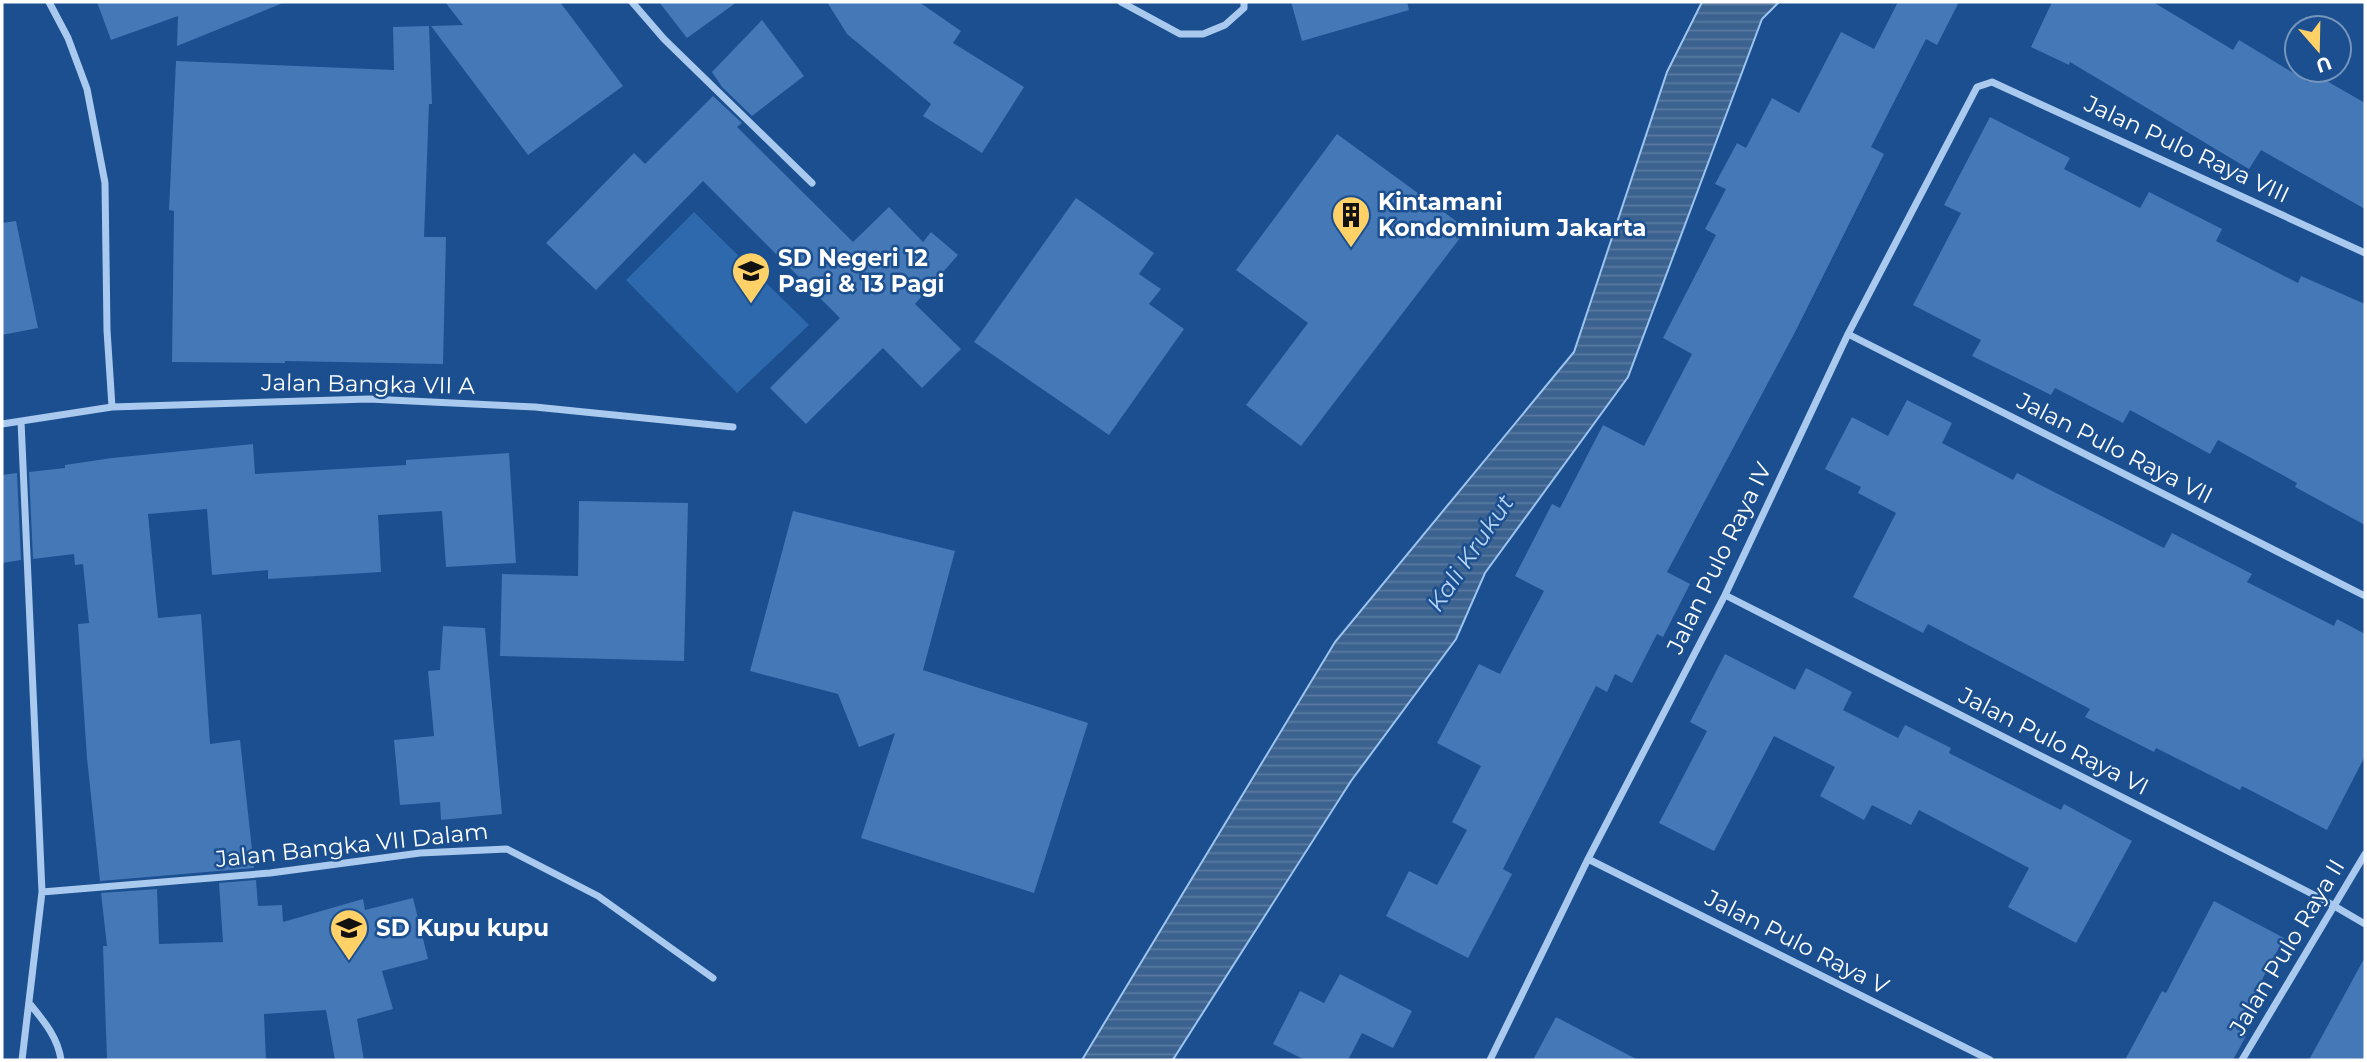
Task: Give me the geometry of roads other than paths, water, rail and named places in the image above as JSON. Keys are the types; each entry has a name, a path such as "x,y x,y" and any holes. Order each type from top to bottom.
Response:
{"street":[{"path":"49,2 68,38 87,89 105,183 107,330 112,407"},
{"path":"632,2 664,39 812,183"},
{"path":"1121,2 1180,34 1203,34 1225,25 1244,8 1244,2"},
{"name":"Jalan Pulo Raya VIII","path":"1992,82 2365,253"},
{"name":"Jalan Pulo Raya IV","path":"1490,1060 1588,859 1725,595 1848,334 1977,87 1992,82"},
{"name":"Jalan Pulo Raya VII","path":"1848,334 2365,596"},
{"name":"Jalan Bangka VII A","path":"2,424 112,407 369,399 535,407 733,427"},
{"path":"21,421 42,892 22,1060"},
{"name":"Jalan Pulo Raya VI","path":"1725,595 2333,906 2365,925"},
{"name":"Jalan Bangka VII Dalam","path":"42,892 270,873 420,853 507,849 598,896 713,978"},
{"name":"Jalan Pulo Raya II","path":"2242,1060 2365,854"},
{"name":"Jalan Pulo Raya V","path":"1588,859 1990,1060"},
{"path":"29,1003 50,1028 60,1049 61,1060"}],"water":[{"name":"Kali Krukut","path":"1702,2 1779,2 1762,19 1628,377 1485,573 1456,639 1351,781 1174,1058 1082,1060 1335,642 1574,352 1667,72"}],"place":[{"name":"Kintamani Kondominium Jakarta","path":"1351,249"},
{"name":"SD Negeri 12 Pagi & 13 Pagi","path":"751,305"},
{"name":"SD Kupu kupu","path":"349,962"}]}
